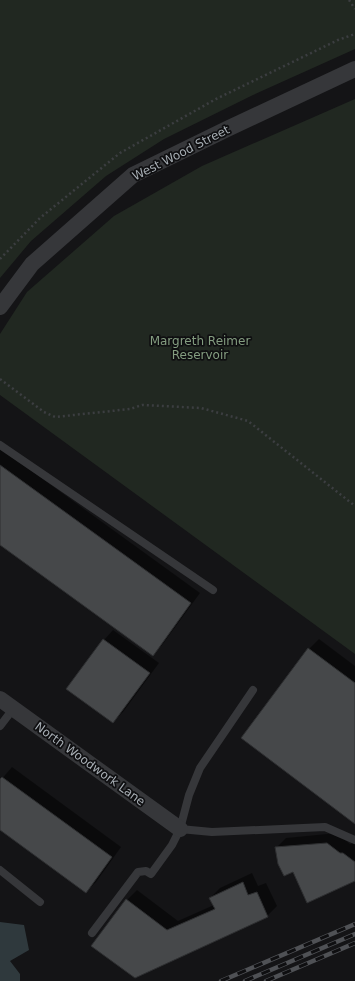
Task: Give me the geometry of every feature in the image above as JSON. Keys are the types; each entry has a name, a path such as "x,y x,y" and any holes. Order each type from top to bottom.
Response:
{"street":[{"name":"West Wood Street","path":"0,307 32,264 134,175 227,129 355,69"},
{"name":"North Woodwork Lane","path":"0,699 180,829"}],"lane":[{"path":"0,445 214,590"},
{"path":"92,933 138,872 146,871 151,874 172,845 180,829 189,794 200,768 253,690"},
{"path":"0,726 13,709"},
{"path":"180,829 212,832 324,827 355,840"},
{"path":"0,870 40,902"}],"path":[{"path":"349,0 355,9"},
{"path":"0,259 40,218 120,153 216,99 338,40 355,34"},
{"path":"0,379 44,412 54,417 130,409 142,405 201,408 248,421 355,506"}],"green space":[{"path":"0,0 355,0 355,49 253,95 164,139 106,176 31,241 0,278"},
{"name":"Margreth Reimer Reservoir","path":"355,99 355,654 0,395 0,334 27,292 114,216 202,166"}],"shaded area":[{"path":"0,922 24,925 29,950 10,961 20,974 20,981 0,981"}],"building":[{"path":"0,465 191,603 153,656 0,545"},
{"path":"103,639 150,673 113,723 66,689"},
{"path":"308,648 355,683 355,824 241,738"},
{"path":"2,777 112,857 86,893 0,830 0,779"},
{"path":"327,843 355,862 355,881 307,903 293,872 284,876 278,864 275,847"},
{"path":"243,882 248,895 257,892 268,917 135,978 91,946 126,899 167,930 215,909 209,898"}],"railway":[{"path":"221,981 355,924"},
{"path":"245,981 355,934"},
{"path":"266,981 355,943"}]}
